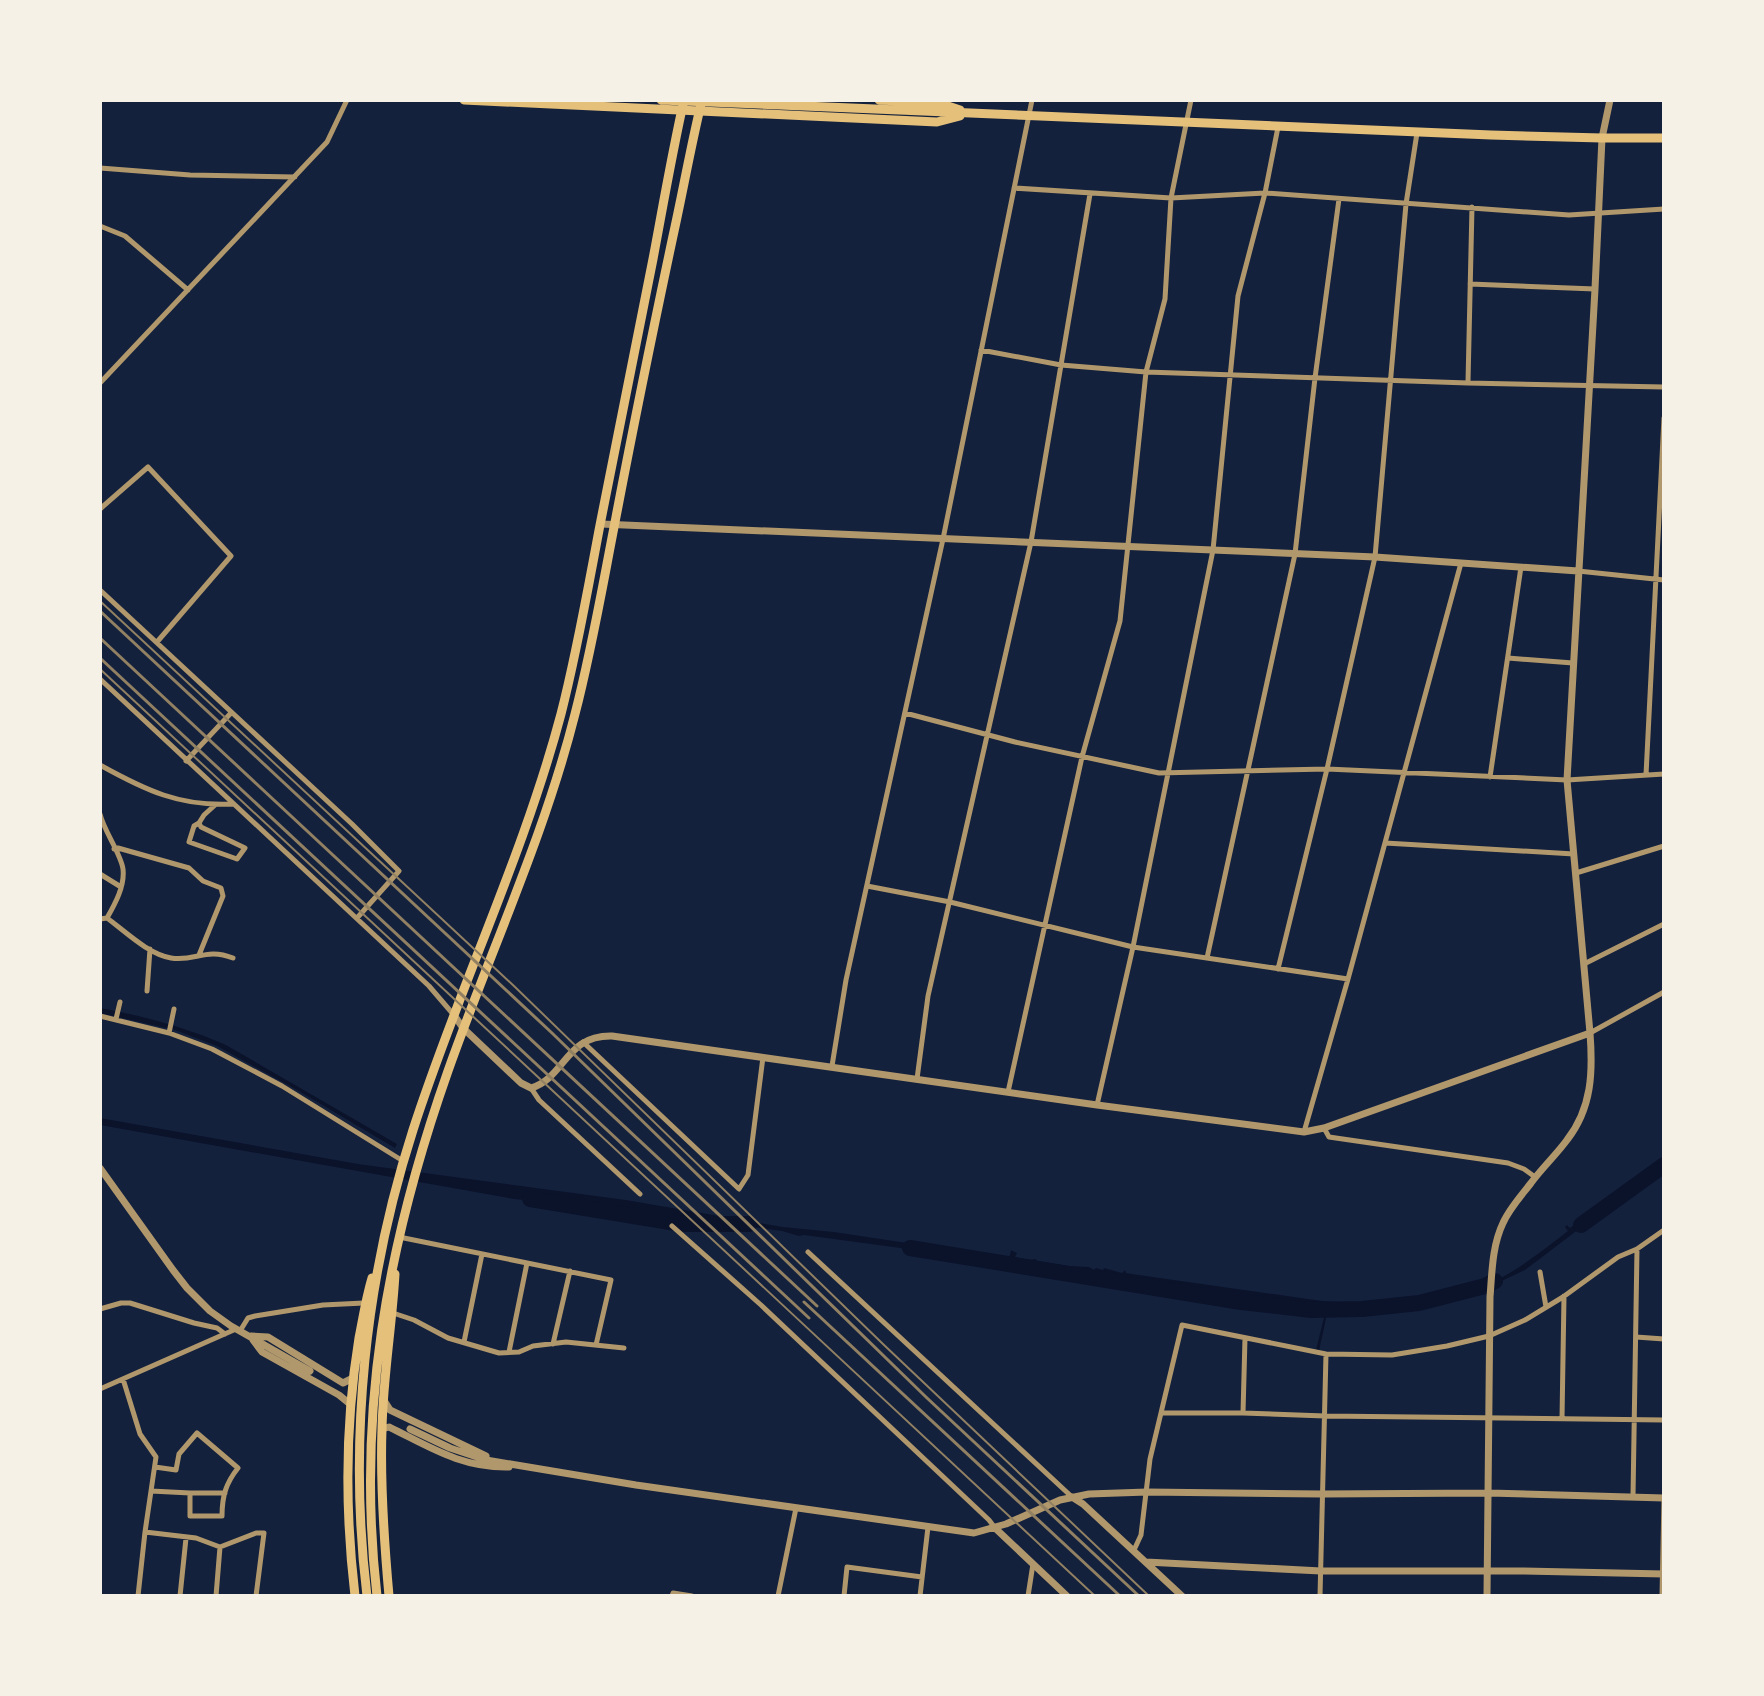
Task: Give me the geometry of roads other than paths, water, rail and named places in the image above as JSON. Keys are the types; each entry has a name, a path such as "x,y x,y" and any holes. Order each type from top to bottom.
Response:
{"main road":[{"path":"464,100 937,122 971,113"},
{"path":"661,100 1417,132 1664,138"},
{"path":"355,1596 348,1490 350,1404 365,1303 404,1162 454,1015 544,774 562,710 684,100"},
{"path":"377,1596 371,1530 371,1440 378,1353 398,1237 417,1163 463,1028 557,778 575,714 600,605 702,100"},
{"path":"879,100 939,103 971,113"},
{"path":"367,1596 359,1489 361,1398 381,1248"},
{"path":"389,1596 382,1491 382,1429 396,1273 395,1251"}],"street":[{"path":"100,383 327,142 347,100"},
{"path":"832,1066 846,980 943,539 1032,100"},
{"path":"1008,1092 1082,757 1120,621 1146,372 1165,299 1171,198 1191,100"},
{"path":"1487,1596 1492,1268 1504,1220 1568,1139 1582,1114 1591,1087 1593,1065 1567,780 1602,138 1610,100"},
{"path":"1097,1105 1133,947 1213,550 1238,296 1265,193 1278,126"},
{"path":"1278,969 1375,557 1406,204 1417,132"},
{"path":"100,168 190,175 296,177"},
{"path":"1014,188 1171,198 1265,193 1569,215 1664,209"},
{"path":"917,1079 928,996 1031,542 1090,194"},
{"path":"1207,958 1295,554 1339,199"},
{"path":"1468,383 1472,207"},
{"path":"100,226 125,236 188,290"},
{"path":"1470,284 1595,289"},
{"path":"981,350 1061,365 1146,372 1664,387"},
{"path":"1646,775 1664,418"},
{"path":"100,509 148,467 231,556 157,642"},
{"path":"601,524 1375,557 1664,580"},
{"path":"1304,1132 1461,562"},
{"path":"1490,777 1521,567"},
{"path":"100,590 399,871 357,918"},
{"path":"1508,658 1573,663"},
{"path":"100,679 429,986 463,1028 521,1083 531,1088 539,1100 640,1194"},
{"path":"186,761 231,713"},
{"path":"905,713 1082,757 1167,774 1327,769 1567,780 1664,774"},
{"path":"100,766 146,790 192,803 233,804"},
{"path":"199,823 201,827 245,848 237,859 189,842 194,826 215,805"},
{"path":"100,814 103,832 123,866 116,902 104,919 150,949 173,958 221,953 233,958"},
{"path":"1385,843 1574,854"},
{"path":"1576,873 1664,846"},
{"path":"114,849 189,868 203,881 221,888 223,896 199,955"},
{"path":"100,874 121,887"},
{"path":"867,886 950,902 1133,947 1348,979"},
{"path":"1584,964 1664,924"},
{"path":"147,991 150,949"},
{"path":"531,1088 541,1084 583,1042 600,1036 612,1036 1304,1132 1324,1128 1590,1033 1664,992"},
{"path":"116,1019 119,1004"},
{"path":"169,1033 174,1009"},
{"path":"100,1016 188,1038 214,1049 298,1095 404,1162"},
{"path":"583,1042 739,1189 748,1175 763,1057"},
{"path":"1324,1128 1329,1137 1508,1163 1535,1177"},
{"path":"100,1168 187,1288 214,1314 310,1371"},
{"path":"672,1226 761,1305 1067,1596"},
{"path":"1134,1550 1141,1535 1150,1459 1182,1325 1326,1354 1392,1355 1489,1336 1525,1320 1664,1230"},
{"path":"398,1237 611,1280 596,1345"},
{"path":"1633,1498 1637,1249"},
{"path":"808,1252 1182,1596"},
{"path":"464,1342 482,1254"},
{"path":"509,1353 527,1263"},
{"path":"553,1344 570,1271"},
{"path":"1540,1272 1546,1307"},
{"path":"1562,1419 1564,1295"},
{"path":"100,1309 130,1303 217,1328 225,1334"},
{"path":"100,1389 238,1330 248,1318 323,1305 365,1303"},
{"path":"393,1313 448,1338 499,1353 566,1342 624,1348"},
{"path":"249,1335 268,1337 343,1383 353,1378"},
{"path":"249,1335 262,1352 350,1404"},
{"path":"1636,1337 1664,1339"},
{"path":"1243,1413 1245,1338"},
{"path":"1320,1596 1326,1354"},
{"path":"123,1379 140,1434 156,1457 138,1596"},
{"path":"383,1399 390,1410 486,1457 527,1467"},
{"path":"1161,1413 1664,1420"},
{"path":"382,1429 389,1427 451,1457 477,1465 527,1467"},
{"path":"410,1429 486,1460 636,1485 974,1533 995,1528 1060,1500 1089,1494 1489,1493 1664,1498 1662,1596"},
{"path":"155,1467 176,1470 179,1454 197,1433 238,1468 226,1483 222,1516 190,1516 190,1493"},
{"path":"151,1491 225,1493"},
{"path":"778,1596 796,1507"},
{"path":"920,1596 928,1527"},
{"path":"145,1532 196,1538 220,1547 256,1533 264,1533 256,1596"},
{"path":"180,1596 186,1538"},
{"path":"216,1596 220,1547"},
{"path":"1146,1562 1321,1571 1664,1574"},
{"path":"1028,1596 1033,1564"},
{"path":"844,1596 847,1567 922,1577"},
{"path":"672,1596 673,1593 692,1596"}],"water":[{"path":"100,1008 164,1023 226,1045 397,1144 395,1148 217,1046 175,1030 100,1013"},
{"path":"100,1118 358,1164 626,1200 783,1227 1007,1258 1011,1250 1017,1253 1015,1257 1030,1260 1094,1270 1104,1268 1122,1273 1125,1270 1126,1273 1139,1275 1354,1305 1430,1301 1466,1293 1510,1273 1536,1256 1568,1231 1567,1225 1570,1228 1587,1216 1587,1219 1591,1217 1597,1210 1600,1213 1525,1270 1474,1294 1439,1304 1397,1310 1329,1305 1319,1351 1316,1350 1327,1305 1182,1285 1180,1293 1175,1290 1179,1284 1118,1280 1037,1264 1010,1263 933,1250 799,1236 652,1213 514,1199 100,1125"}],"waterway":[{"path":"1581,1225 1664,1165"},
{"path":"530,1199 682,1224 749,1224"},
{"path":"910,1248 1241,1302 1311,1310 1419,1303 1495,1281"}],"tram line":[{"path":"100,601 515,987 884,1345 1149,1596"},
{"path":"100,669 1095,1596"}],"railway":[{"path":"100,611 552,1033 927,1398 1139,1596"},
{"path":"100,638 817,1306"},
{"path":"100,658 809,1318"},
{"path":"804,1302 1120,1596"}]}
